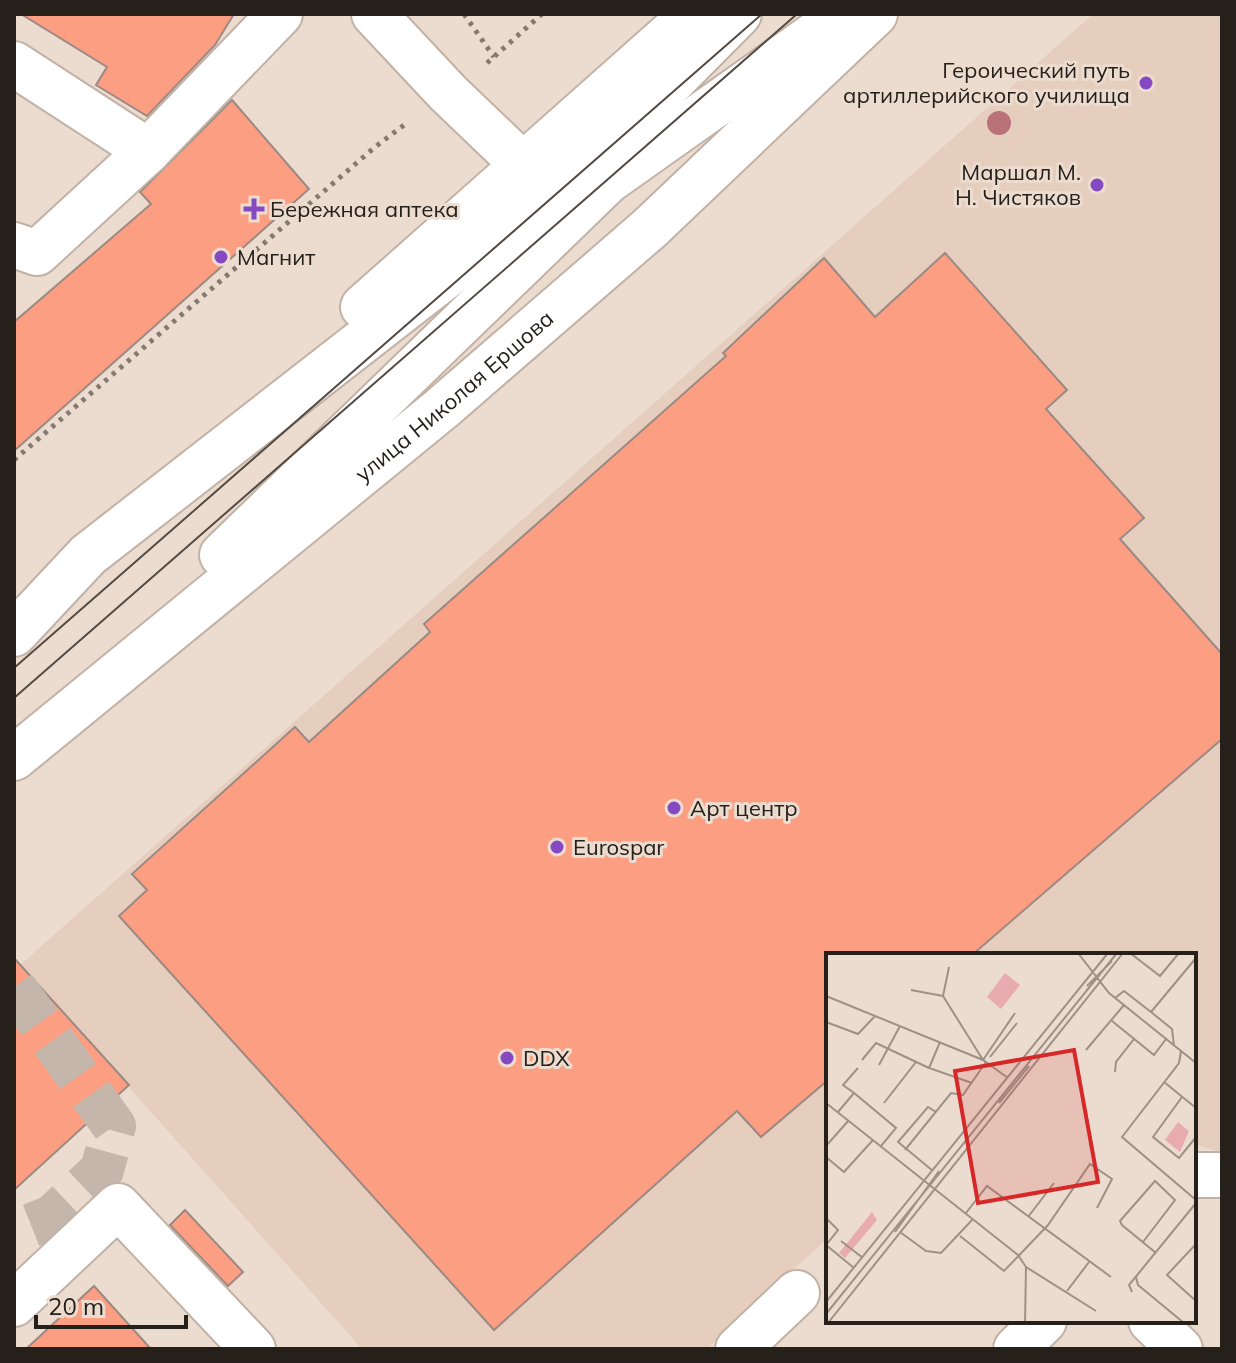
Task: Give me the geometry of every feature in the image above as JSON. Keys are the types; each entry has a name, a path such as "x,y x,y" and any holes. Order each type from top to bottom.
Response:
{"main road":[{"path":"14,245 37,253 148,151 280,14"},
{"path":"374,14 448,93 522,164"},
{"path":"14,634 88,555 693,14"},
{"path":"14,617 88,555 590,164 739,14"},
{"path":"14,758 608,181 844,14"},
{"name":"улица Николая Ершова","path":"14,758 441,409 650,228 875,14"},
{"path":"14,64 148,151"},
{"path":"1196,1175 1222,1175"},
{"path":"14,1304 118,1206 253,1349"},
{"path":"738,1349 797,1293"},
{"path":"1016,1349 1042,1323"},
{"path":"1153,1323 1180,1349"}],"path":[{"path":"464,14 494,57"},
{"path":"14,460 375,147 494,57 542,14"}],"shaded area":[{"name":"Арт центр","path":"1093,14 1222,14 1222,1153 1196,1147 1196,953 826,953 826,1240 707,1349 362,1349 20,965"}],"building":[{"path":"21,14 234,14 215,45 147,116 96,85 107,67"},
{"path":"232,100 309,189 14,451 14,322 151,204 140,192"},
{"name":"Арт центр","path":"945,253 1067,390 1046,409 1144,518 1120,539 1222,654 1222,739 974,953 826,953 826,1082 761,1137 737,1111 494,1330 119,916 147,890 132,874 295,727 309,742 430,632 424,624 726,356 723,353 824,258 875,317"},
{"path":"14,958 129,1085 14,1190"},
{"path":"185,1210 243,1272 228,1286 170,1225"},
{"path":"94,1286 151,1349 26,1349"}],"tunnel":[{"path":"14,987 114,1126 102,1170 52,1217 14,1232"}],"tram line":[{"path":"14,668 762,14"},
{"path":"14,698 797,14"}],"place":[{"name":"Героический путь артиллерийского училища","path":"1146,83"},
{"name":"Маршал М. Н. Чистяков","path":"1097,185"},
{"name":"Бережная аптека","path":"254,209"},
{"name":"Магнит","path":"221,257"},
{"name":"Арт центр","path":"674,808"},
{"name":"Eurospar","path":"557,847"},
{"name":"DDX","path":"507,1058"}]}
